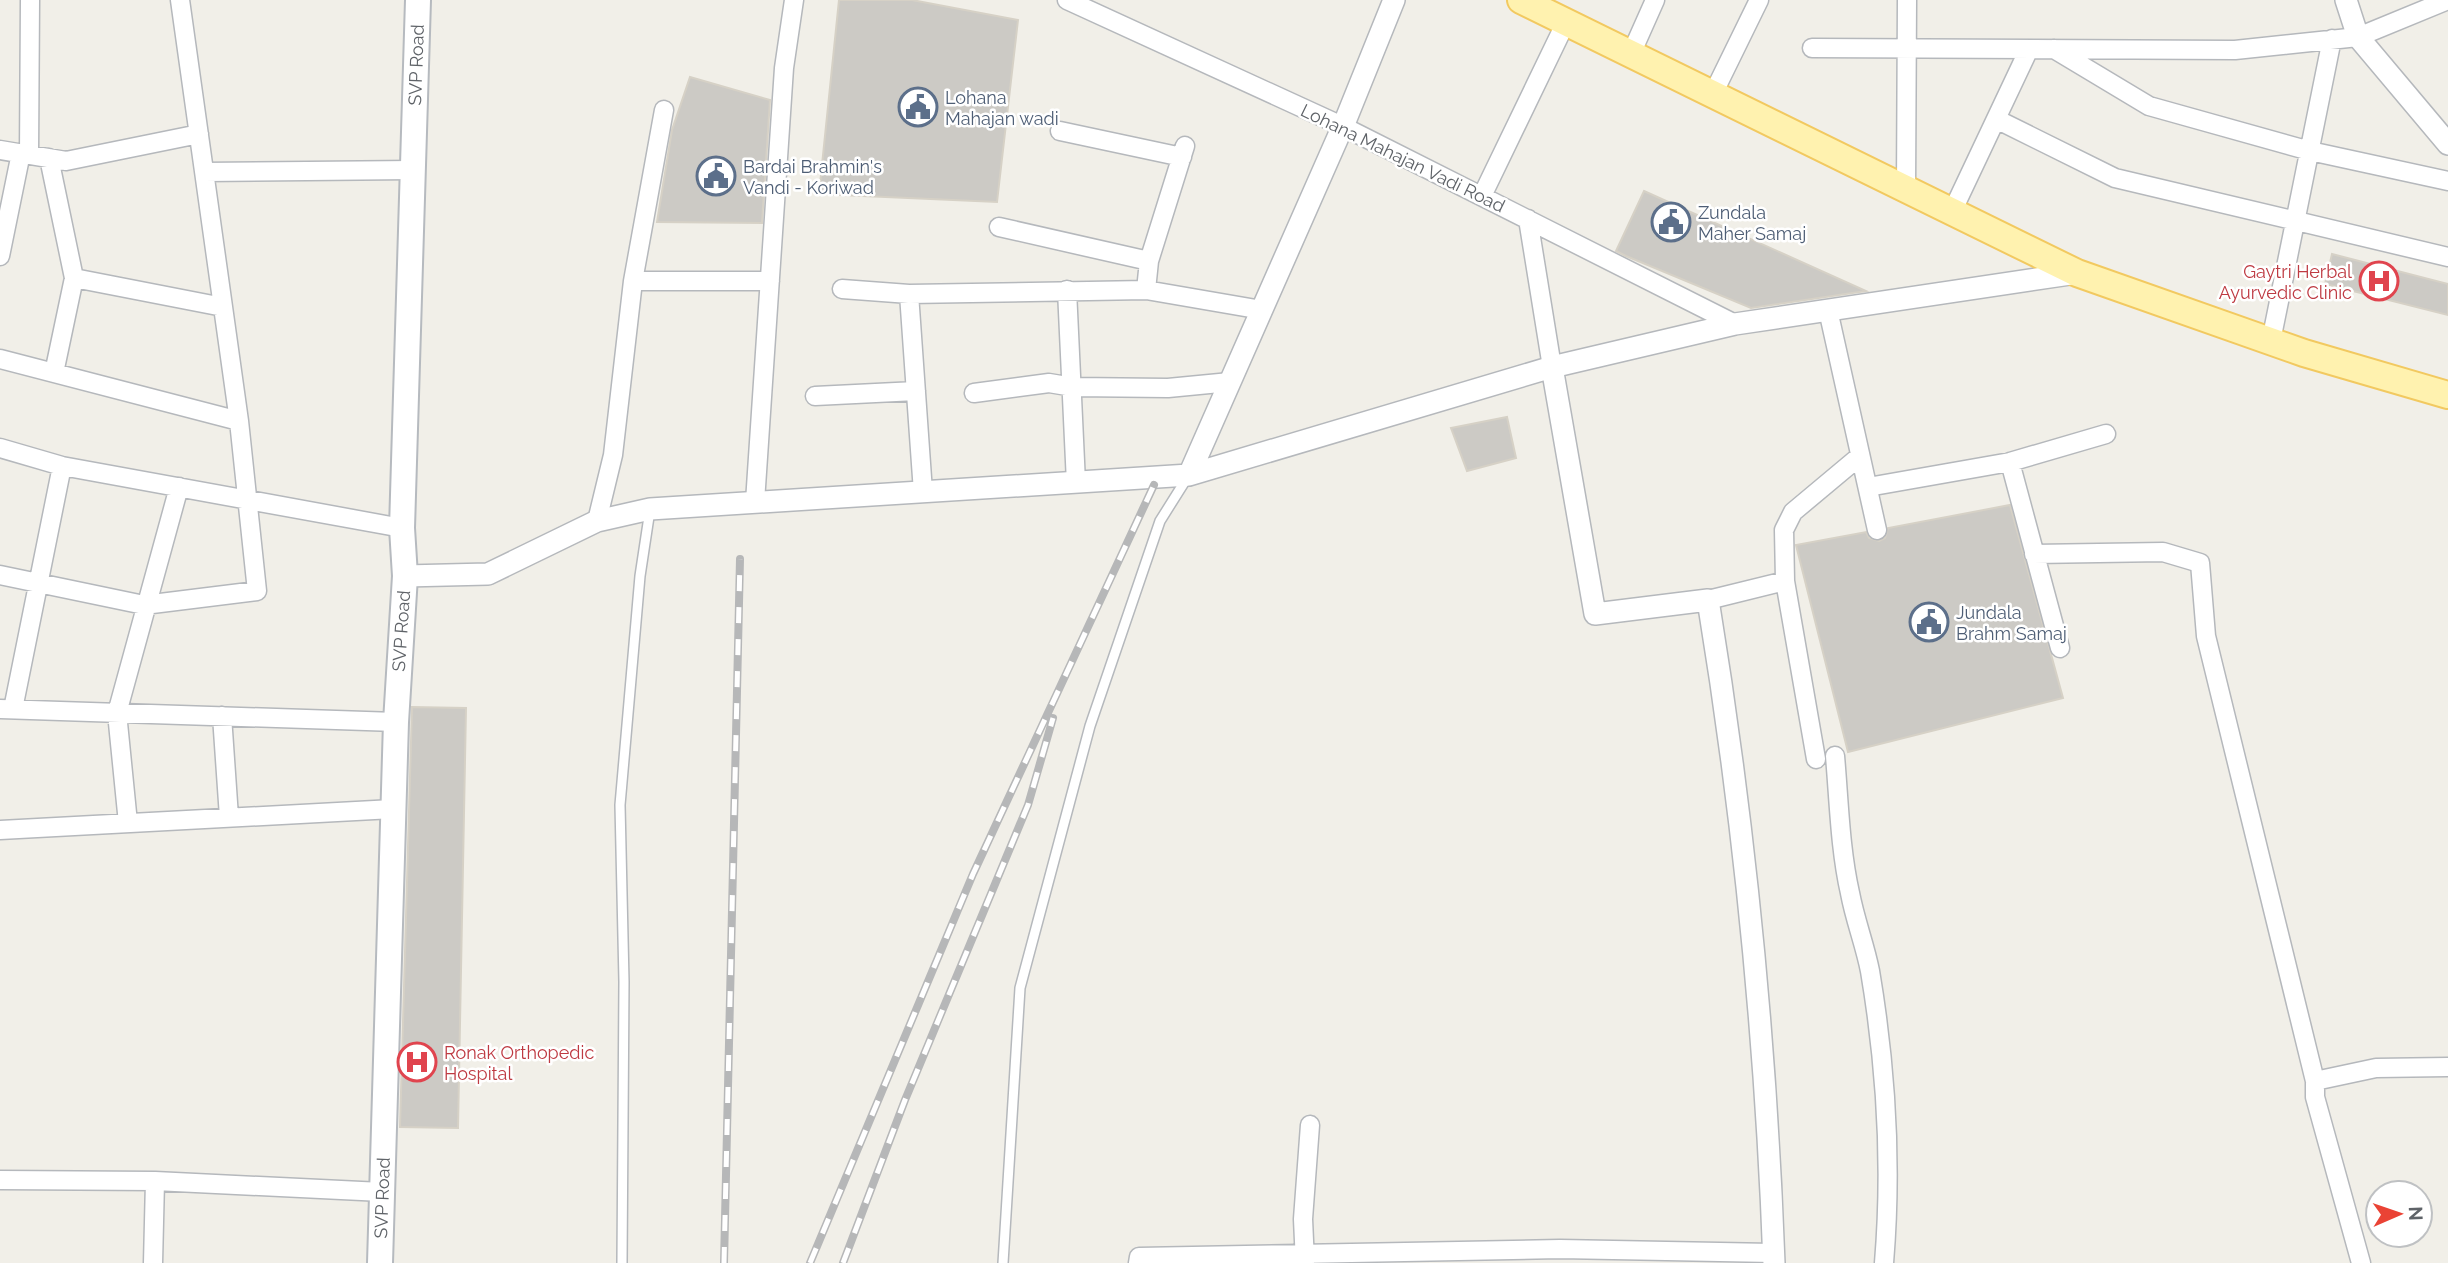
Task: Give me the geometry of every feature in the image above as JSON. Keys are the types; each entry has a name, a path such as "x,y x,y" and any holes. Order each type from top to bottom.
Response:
{"main road":[{"name":"SVP Road","path":"380,1263 396,722 405,576 402,528 418,0"},
{"path":"1521,0 2077,273 2271,341 2448,395"}],"street":[{"path":"0,256 25,154 30,0"},
{"path":"0,575 144,605 257,591 239,421 180,0"},
{"path":"755,502 784,68 794,0"},
{"name":"Lohana Mahajan Vadi Road","path":"1067,0 1342,126 1735,324"},
{"path":"1189,475 1342,126 1394,0"},
{"path":"1631,54 1655,0"},
{"path":"1713,94 1759,0"},
{"path":"1906,0 1906,189"},
{"path":"2346,0 2358,37 2448,144"},
{"path":"1812,48 2235,50 2358,37 2448,0"},
{"path":"1482,196 1566,22"},
{"path":"2271,341 2332,40"},
{"path":"1952,212 2029,48"},
{"path":"2054,49 2149,106 2310,151 2448,181"},
{"path":"597,521 613,455 633,281 664,110"},
{"path":"1996,119 2115,178 2448,257"},
{"path":"1060,131 1183,151 1149,261 1146,290"},
{"path":"0,150 66,161 199,134"},
{"path":"50,158 74,278 54,373"},
{"path":"204,172 413,170"},
{"path":"1528,219 1595,614 1708,600 1785,581"},
{"path":"999,227 1149,261"},
{"path":"405,576 488,575 597,521 650,509 1189,475 1552,367 1735,324 2077,273"},
{"path":"74,278 223,307"},
{"path":"633,281 770,281"},
{"path":"842,289 909,294 1146,290 1262,310"},
{"path":"1067,290 1076,482"},
{"path":"909,294 923,492"},
{"path":"1828,310 1877,530"},
{"path":"0,359 239,421"},
{"path":"974,393 1049,383 1073,387 1168,388 1230,382"},
{"path":"815,396 916,391"},
{"path":"1868,487 2010,462 2106,434"},
{"path":"0,448 62,466 402,528"},
{"path":"1816,759 1785,581 1784,530 1793,512 1860,456"},
{"path":"2010,462 2060,648"},
{"path":"62,466 38,583 6,709 396,722"},
{"path":"128,823 117,713 144,605 179,487"},
{"path":"2034,554 2163,552 2200,563 2206,636 2315,1081 2315,1097 2361,1263"},
{"path":"1138,1263 1139,1256 1773,1258 1768,1110 1763,1056 1730,730 1708,600"},
{"path":"222,716 229,817"},
{"path":"1835,756 1849,892 1870,969 1880,1055 1887,1154 1888,1215 1884,1263"},
{"path":"0,830 393,809"},
{"path":"2315,1081 2376,1068 2448,1067"},
{"path":"1305,1257 1303,1219 1310,1125"},
{"path":"0,1180 155,1181 382,1192"},
{"path":"153,1263 155,1181"}],"lane":[{"path":"1003,1263 1020,988 1090,726 1160,521 1189,475"},
{"path":"622,1263 624,982 620,805 640,576 650,509"}],"building":[{"name":"Lohana Mahajan wadi","path":"839,0 912,0 1018,20 997,202 819,194"},
{"name":"Bardai Brahmin's Vandi - Koriwad","path":"690,77 770,100 762,223 657,222 672,130"},
{"name":"Zundala Maher Samaj","path":"1644,191 1866,291 1751,308 1626,256 1616,251"},
{"path":"2332,254 2448,284 2448,315 2325,284"},
{"path":"1507,417 1516,458 1467,471 1451,428"},
{"name":"Jundala Brahm Samaj","path":"2010,505 2063,698 1848,752 1796,545 1866,532 1869,538 1879,541 1885,538 1888,528"},
{"path":"412,707 466,708 458,1128 400,1127"}],"railway":[{"path":"810,1263 973,874 1154,485"},
{"path":"724,1263 740,559"},
{"path":"843,1263 905,1100 1028,805 1053,718"}],"place":[{"name":"Lohana Mahajan wadi","path":"918,107"},
{"name":"Bardai Brahmin's Vandi - Koriwad","path":"716,176"},
{"name":"Zundala Maher Samaj","path":"1671,222"},
{"name":"Gaytri Herbal Ayurvedic Clinic","path":"2379,281"},
{"name":"Jundala Brahm Samaj","path":"1929,622"},
{"name":"Ronak Orthopedic Hospital","path":"417,1062"}]}
